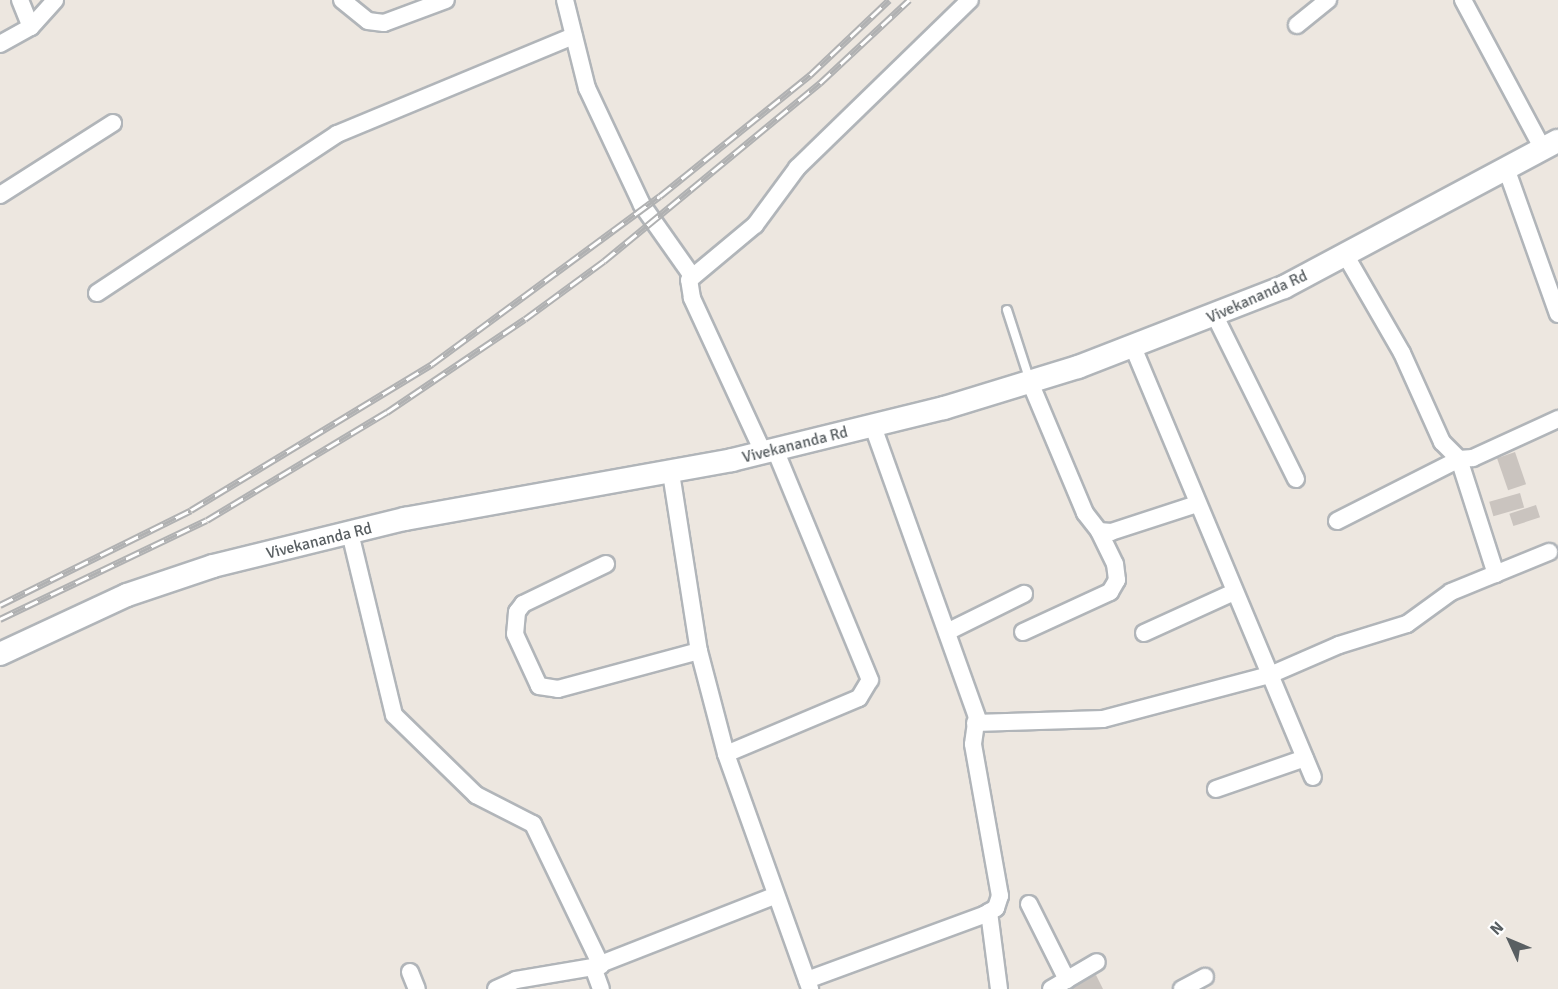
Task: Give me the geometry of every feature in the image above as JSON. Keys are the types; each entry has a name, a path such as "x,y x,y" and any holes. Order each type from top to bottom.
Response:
{"street":[{"path":"20,0 31,27"},
{"path":"0,44 31,27 55,0"},
{"path":"342,0 369,21 384,23 446,0"},
{"path":"565,0 587,88 642,205 692,276"},
{"path":"726,754 859,698 870,680 769,451 688,287 692,276 755,225 798,168 970,0"},
{"path":"1297,25 1328,0"},
{"path":"1463,0 1550,145"},
{"path":"98,293 337,134 574,36"},
{"path":"0,195 113,123"},
{"name":"Vivekananda Rd","path":"0,654 76,616 173,578 350,533 671,473 769,451 873,426 1030,382 1215,316 1346,256 1550,145"},
{"path":"1506,168 1558,314"},
{"path":"1346,256 1402,352 1442,442 1459,459 1496,574"},
{"path":"1215,316 1296,479"},
{"path":"1132,347 1313,777"},
{"path":"1023,632 1110,592 1117,580 1115,564 1099,531 1086,513 1030,382"},
{"path":"1337,521 1459,459 1473,458 1558,419"},
{"path":"671,473 699,651 726,754 774,896 809,985 989,912 1000,896 973,744 975,723 947,632 873,426"},
{"path":"1099,531 1111,532 1197,504"},
{"path":"350,533 394,715 476,795 533,824 597,966 601,989"},
{"path":"975,723 1103,719 1270,675 1339,645 1407,624 1451,592 1549,552"},
{"path":"606,564 523,604 517,612 515,634 539,686 558,689 699,651"},
{"path":"1144,633 1234,592"},
{"path":"947,632 1024,594"},
{"path":"1216,789 1305,758"},
{"path":"496,989 516,980 597,966 774,896"},
{"path":"1029,904 1067,980"},
{"path":"989,912 999,989"},
{"path":"1051,989 1097,962"},
{"path":"410,972 417,989"},
{"path":"1182,989 1205,977"}],"lane":[{"path":"1007,310 1030,382"}],"building":[{"path":"1515,452 1526,484 1508,490 1497,458"},
{"path":"1520,493 1524,507 1493,516 1489,502"},
{"path":"1536,505 1540,517 1513,526 1509,514"},
{"path":"1096,975 1103,989 1073,989 1071,985"}],"railway":[{"path":"0,605 191,510 432,364 660,196 810,75 889,0"},
{"path":"0,619 207,520 387,412 525,319 604,261 820,83 909,0"}]}
